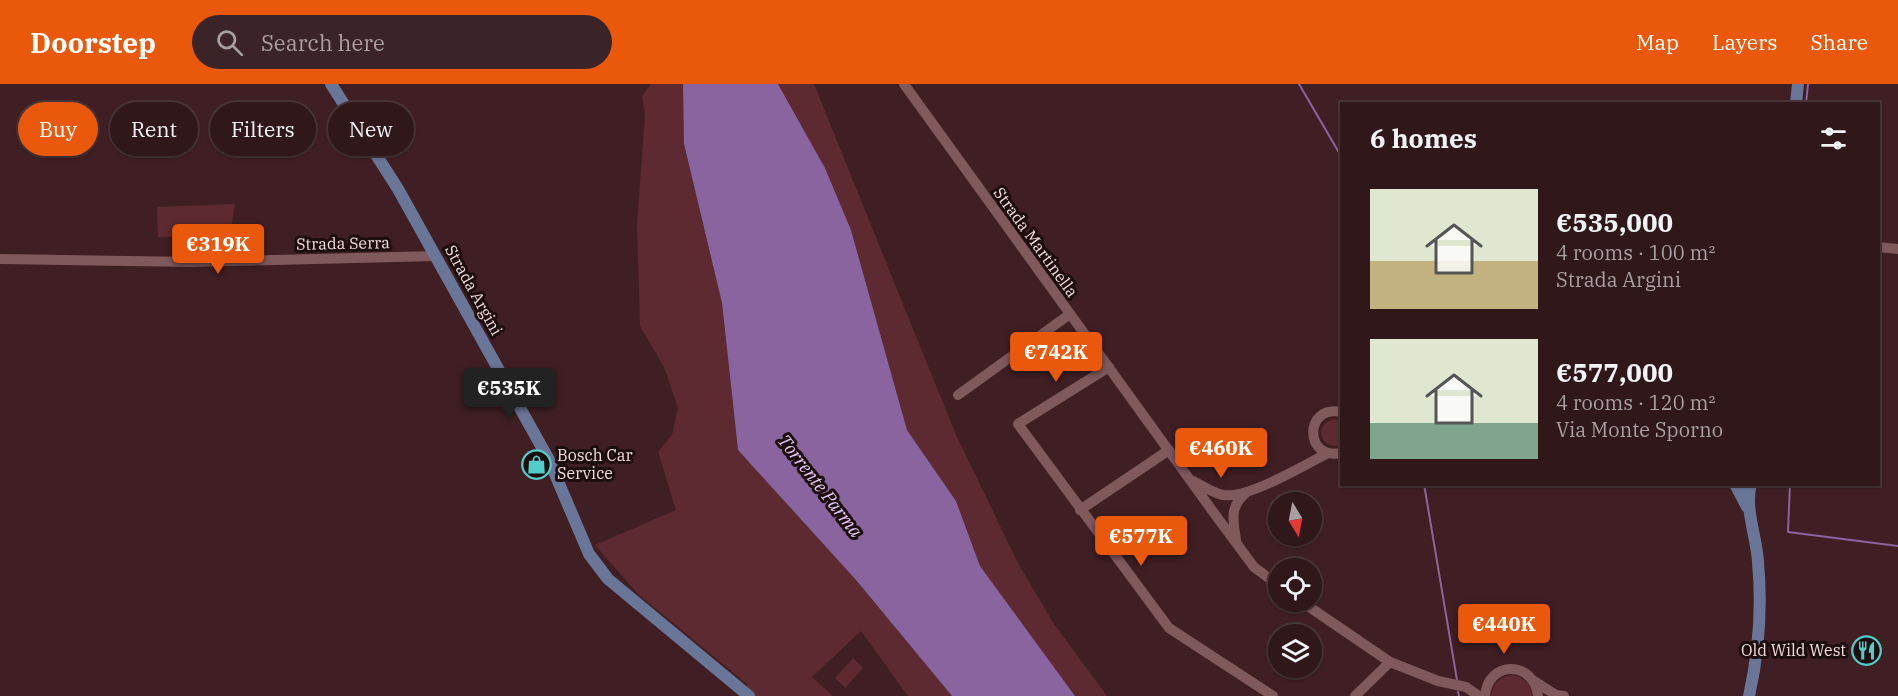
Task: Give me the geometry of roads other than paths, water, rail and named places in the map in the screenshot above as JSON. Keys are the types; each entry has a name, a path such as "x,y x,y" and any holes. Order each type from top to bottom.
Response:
{"main road":[{"name":"Strada Argini","path":"331,84 387,171 549,460 589,554 608,579 750,696"},
{"path":"1796,102 1797,84"},
{"path":"1736,486 1744,499 1752,522"},
{"path":"1749,696 1758,647 1759,566 1749,505 1751,486"},
{"path":"1741,696 1755,669"}],"street":[{"name":"Strada Martinella","path":"904,84 1213,512 1254,567 1268,578"},
{"path":"1880,247 1898,249"},
{"name":"Strada Serra","path":"0,259 181,262 436,256"},
{"path":"958,395 1070,314"},
{"path":"1109,367 1018,424 1169,628 1273,696"},
{"path":"1312,461 1315,443 1313,428 1320,416 1328,412 1340,412"},
{"path":"1315,443 1328,453"},
{"path":"1080,510 1169,450"},
{"path":"1250,490 1227,513 1213,512 1217,501 1225,495 1250,490 1328,453 1340,453"},
{"path":"1192,480 1225,495"},
{"path":"1234,508 1233,526 1237,544"},
{"path":"1317,612 1390,662 1438,681 1466,687 1479,696"},
{"path":"1355,696 1390,662"},
{"path":"1466,687 1489,680 1503,670 1512,669 1520,670 1558,696"},
{"path":"1485,696 1489,680"},
{"path":"1534,681 1538,696"}],"water":[{"name":"Torrente Parma","path":"683,84 778,84 825,168 851,230 907,430 956,501 980,566 1075,696 952,696 856,580 738,450 722,303 684,144"}],"waterway":[{"path":"1299,84 1340,154"},
{"path":"1806,102 1808,84"},
{"path":"1424,486 1457,680"},
{"path":"1790,486 1788,532 1898,546"},
{"path":"1458,692 1459,696"}],"place":[{"name":"Bosch Car Service","path":"536,464"},
{"name":"Old Wild West","path":"1867,650"}]}
